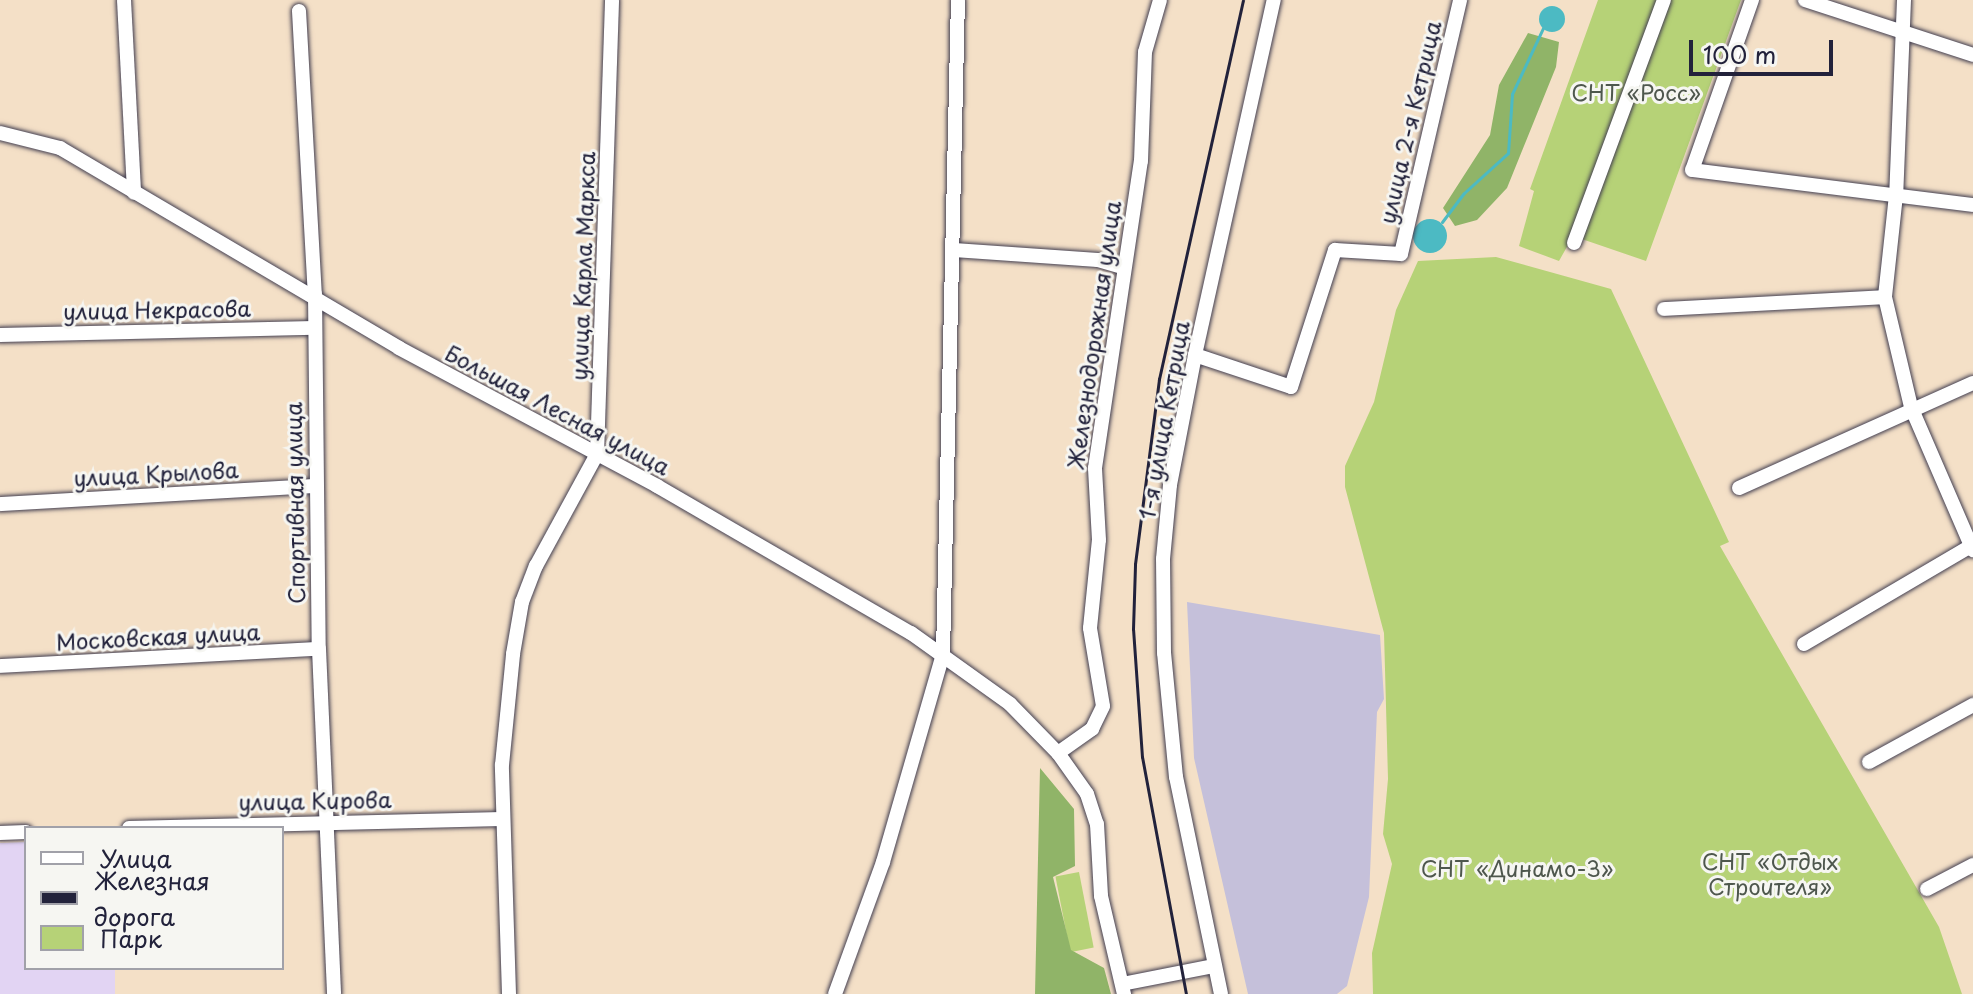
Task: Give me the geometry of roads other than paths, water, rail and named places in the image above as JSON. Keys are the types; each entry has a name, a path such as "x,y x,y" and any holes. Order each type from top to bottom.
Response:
{"street":[{"path":"124,0 134,193"},
{"name":"улица Карла Маркса","path":"509,994 502,819 505,738 522,602 597,454 612,0"},
{"path":"835,994 883,862 943,654 958,0"},
{"name":"Железнодорожная улица","path":"1058,753 1092,729 1103,706 1090,628 1099,540 1095,468 1141,161 1145,52 1160,0"},
{"name":"1-я улица Кетрица","path":"1221,994 1176,777 1164,653 1163,559 1170,485 1195,355 1274,0"},
{"name":"улица 2-я Кетрица","path":"1195,355 1291,387 1335,250 1401,254 1460,0"},
{"path":"1574,243 1664,0"},
{"path":"1752,0 1692,170 1973,205"},
{"path":"1805,0 1973,55"},
{"path":"1804,644 1972,547 1911,407 1885,297 1896,195 1904,0"},
{"name":"Спортивная улица","path":"299,11 315,294 319,649 334,994"},
{"name":"Большая Лесная улица","path":"0,133 60,148 315,294 399,348 597,454 943,654 1010,704 1058,753 1087,794 1097,824 1101,896 1123,989"},
{"path":"954,250 1098,260 1123,267"},
{"path":"1664,309 1885,297"},
{"name":"улица Некрасова","path":"0,335 314,328"},
{"path":"1739,488 1911,407 1973,383"},
{"name":"улица Крылова","path":"0,504 315,486"},
{"name":"Московская улица","path":"0,666 319,649"},
{"path":"1869,762 1973,705"},
{"name":"улица Кирова","path":"185,826 502,819"},
{"path":"0,833 24,832"},
{"path":"1927,889 1973,865"},
{"path":"1123,989 1214,966"}],"water":[{"path":"1552,6 1561,10 1565,19 1561,28 1552,32 1543,28 1539,19 1543,10"},
{"path":"1430,219 1442,224 1447,236 1442,248 1430,253 1418,248 1413,236 1418,224"}],"waterway":[{"path":"1442,222 1464,193 1508,153 1512,94 1543,28"}],"railway":[{"path":"1186,994 1142,757 1133,629 1135,564 1159,379 1243,0"}],"park label":[{"name":"СНТ «Росс»","path":"1636,92"},
{"name":"СНТ «Динамо-3»","path":"1517,868"},
{"name":"СНТ «Отдых Строителя»","path":"1770,872"}]}
